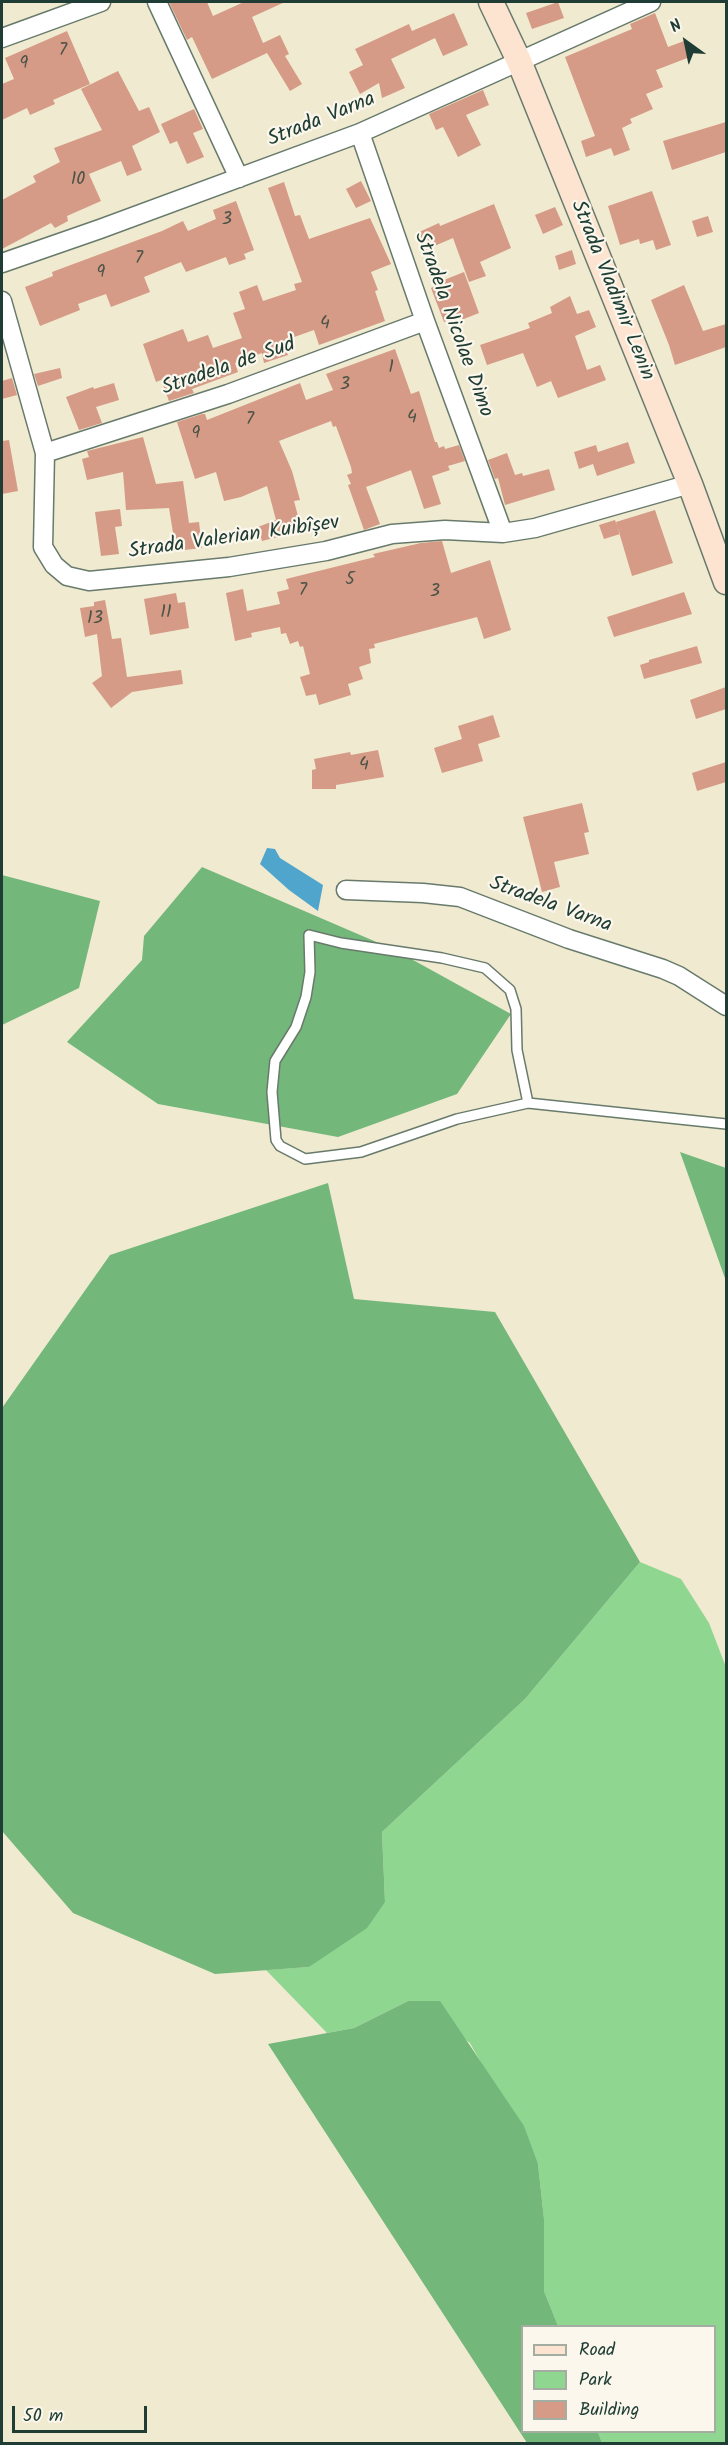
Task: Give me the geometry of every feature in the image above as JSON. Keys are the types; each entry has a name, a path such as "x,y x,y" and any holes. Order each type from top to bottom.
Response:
{"main road":[{"name":"Strada Vladimir Lenin","path":"491,2 519,62 690,484 726,582"}],"street":[{"path":"2,38 101,2"},
{"path":"157,2 239,178"},
{"name":"Strada Varna","path":"2,263 360,133 651,2"},
{"name":"Stradela Nicolae Dimo","path":"360,133 425,321 503,533"},
{"name":"Strada Valerian Kuibîșev","path":"2,301 45,453 43,547 54,565 67,576 89,581 240,565 326,551 392,534 444,530 503,533 535,528 690,484"},
{"name":"Stradela de Sud","path":"45,453 228,394 425,321"},
{"name":"Stradela Varna","path":"346,890 460,897 569,939 663,969 679,976 726,1006"}],"lane":[{"path":"528,1103 517,1050 516,1010 510,990 484,968 442,958 341,943 309,935 310,972 306,997 296,1027 276,1061 272,1092 276,1140 280,1146 305,1159 362,1152 457,1119 528,1103 726,1124"}],"green space":[{"path":"202,867 395,950 511,1014 457,1094 338,1137 158,1104 67,1042 142,960 144,936"},
{"path":"2,875 100,901 79,988 2,1025"},
{"path":"680,1152 726,1168 726,1281"},
{"path":"328,1183 354,1299 495,1312 640,1562 525,1699 382,1832 385,1902 367,1928 309,1967 215,1974 73,1913 2,1831 2,1408 110,1255"},
{"path":"640,1562 681,1579 709,1623 726,1667 725,2444 602,2443 598,2433 716,2433 716,2325 558,2325 544,2291 544,2219 538,2164 470,2043 408,2001 354,2028 327,2033 266,1970 309,1967 385,1902 382,1832 525,1699"},
{"path":"408,2001 440,2001 524,2126 538,2164 544,2219 544,2291 558,2325 521,2325 521,2433 598,2433 602,2443 527,2443 268,2044 354,2028"}],"water":[{"path":"267,848 275,849 280,858 323,885 318,911 289,890 260,864"}],"building":[{"path":"169,2 207,2 213,16 244,2 285,2 252,17 263,43 280,35 289,54 285,56 302,84 290,91 267,53 212,79 192,37 187,40"},
{"path":"558,2 564,18 532,29 526,13"},
{"path":"454,13 468,45 443,56 435,38 391,59 405,88 382,98 379,83 360,94 349,72 363,65 355,49 409,24 412,31"},
{"path":"655,13 668,47 684,41 690,57 656,70 663,87 646,94 653,109 630,119 632,123 622,128 630,150 614,156 611,148 586,157 581,141 595,136 565,57 632,29 630,24"},
{"path":"67,31 90,84 53,100 55,104 30,115 27,108 2,120 2,84 14,79 5,58"},
{"path":"118,71 139,111 149,107 160,132 132,146 142,170 127,176 121,161 89,174 101,201 67,216 68,221 55,228 51,223 2,249 2,200 36,182 33,176 60,162 54,148 102,130 81,89"},
{"path":"483,90 489,105 466,115 481,145 458,157 443,127 436,130 429,114"},
{"path":"194,109 203,129 193,133 204,157 187,164 177,141 170,144 161,124"},
{"path":"726,122 726,152 672,170 663,141"},
{"path":"361,181 371,201 356,208 346,189"},
{"path":"284,182 295,216 300,215 309,239 370,218 391,264 371,272 385,321 319,345 314,330 283,341 288,355 264,363 262,353 235,363 238,372 192,389 194,393 169,401 161,380 156,382 143,344 183,329 188,342 208,335 213,348 242,338 233,313 245,309 239,292 257,285 263,301 296,290 294,284 302,282 268,188"},
{"path":"652,191 671,245 656,250 653,240 640,244 639,239 620,245 608,206"},
{"path":"236,201 254,250 244,254 246,259 229,265 226,257 186,272 181,262 144,277 150,292 111,307 106,294 78,304 80,310 40,326 25,287 53,276 52,272 183,221 188,231 216,219 213,210"},
{"path":"494,204 511,248 480,262 486,276 469,282 453,238 425,250 417,233"},
{"path":"555,207 563,225 543,234 535,215"},
{"path":"708,216 713,232 697,237 692,221"},
{"path":"572,250 576,264 559,270 555,256"},
{"path":"464,272 479,313 451,324 449,320 444,322 431,288 440,284 439,282"},
{"path":"684,285 703,331 726,324 726,347 675,365 651,300"},
{"path":"570,296 577,314 589,310 596,327 575,336 587,370 600,365 606,380 558,398 551,381 537,387 523,353 487,365 480,345 530,328 528,323 552,313 550,307"},
{"path":"395,349 411,394 419,391 435,442 439,448 444,446 445,449 459,445 465,461 448,466 450,470 432,476 441,504 424,509 411,470 366,487 380,524 364,530 348,485 351,484 347,475 352,473 351,467 336,426 333,427 331,421 279,441 292,471 300,500 294,501 302,531 262,541 258,527 276,520 267,486 241,497 224,501 216,472 195,479 177,422 202,414 205,414 207,420 300,383 306,400 333,390 326,374"},
{"path":"60,368 62,378 38,386 34,374"},
{"path":"12,378 17,395 2,399 2,381"},
{"path":"114,383 119,400 96,407 102,423 79,430 66,397 93,387 94,389"},
{"path":"143,437 156,484 183,481 189,523 199,522 202,548 176,551 169,508 126,510 123,472 87,480 82,459 89,457 87,451"},
{"path":"9,440 18,491 2,494 2,441"},
{"path":"628,442 635,463 597,476 593,464 579,469 574,452 596,445 598,452"},
{"path":"507,453 515,475 522,473 523,476 549,469 555,490 505,505 498,478 495,479 488,460"},
{"path":"120,509 122,526 115,527 119,554 101,556 95,512"},
{"path":"655,510 673,563 632,576 616,522"},
{"path":"615,520 620,534 604,539 599,525"},
{"path":"442,541 451,573 490,560 511,630 484,639 477,617 374,644 375,648 369,649 371,663 359,667 363,679 348,684 351,695 319,705 316,694 306,696 300,677 310,674 303,646 300,647 298,641 290,644 286,633 281,634 280,627 251,633 252,637 235,641 226,593 243,589 247,611 280,604 277,592 289,589 286,579 375,557 373,554 421,543"},
{"path":"684,592 692,614 614,637 607,617"},
{"path":"176,593 178,603 185,602 189,628 150,635 144,599"},
{"path":"105,600 112,639 121,638 127,677 181,670 183,684 132,692 111,708 92,683 102,676 97,634 85,637 80,608 94,606 94,602"},
{"path":"697,646 702,663 644,679 640,665 649,660"},
{"path":"726,687 726,709 696,719 690,700"},
{"path":"493,715 500,737 478,744 483,761 442,773 434,748 462,739 458,726"},
{"path":"378,750 384,777 336,785 336,789 312,789 312,770 316,769 314,759 350,752 351,755"},
{"path":"726,762 726,782 697,791 692,773"},
{"path":"582,803 589,832 584,833 589,854 554,862 560,887 542,892 523,817"}]}
